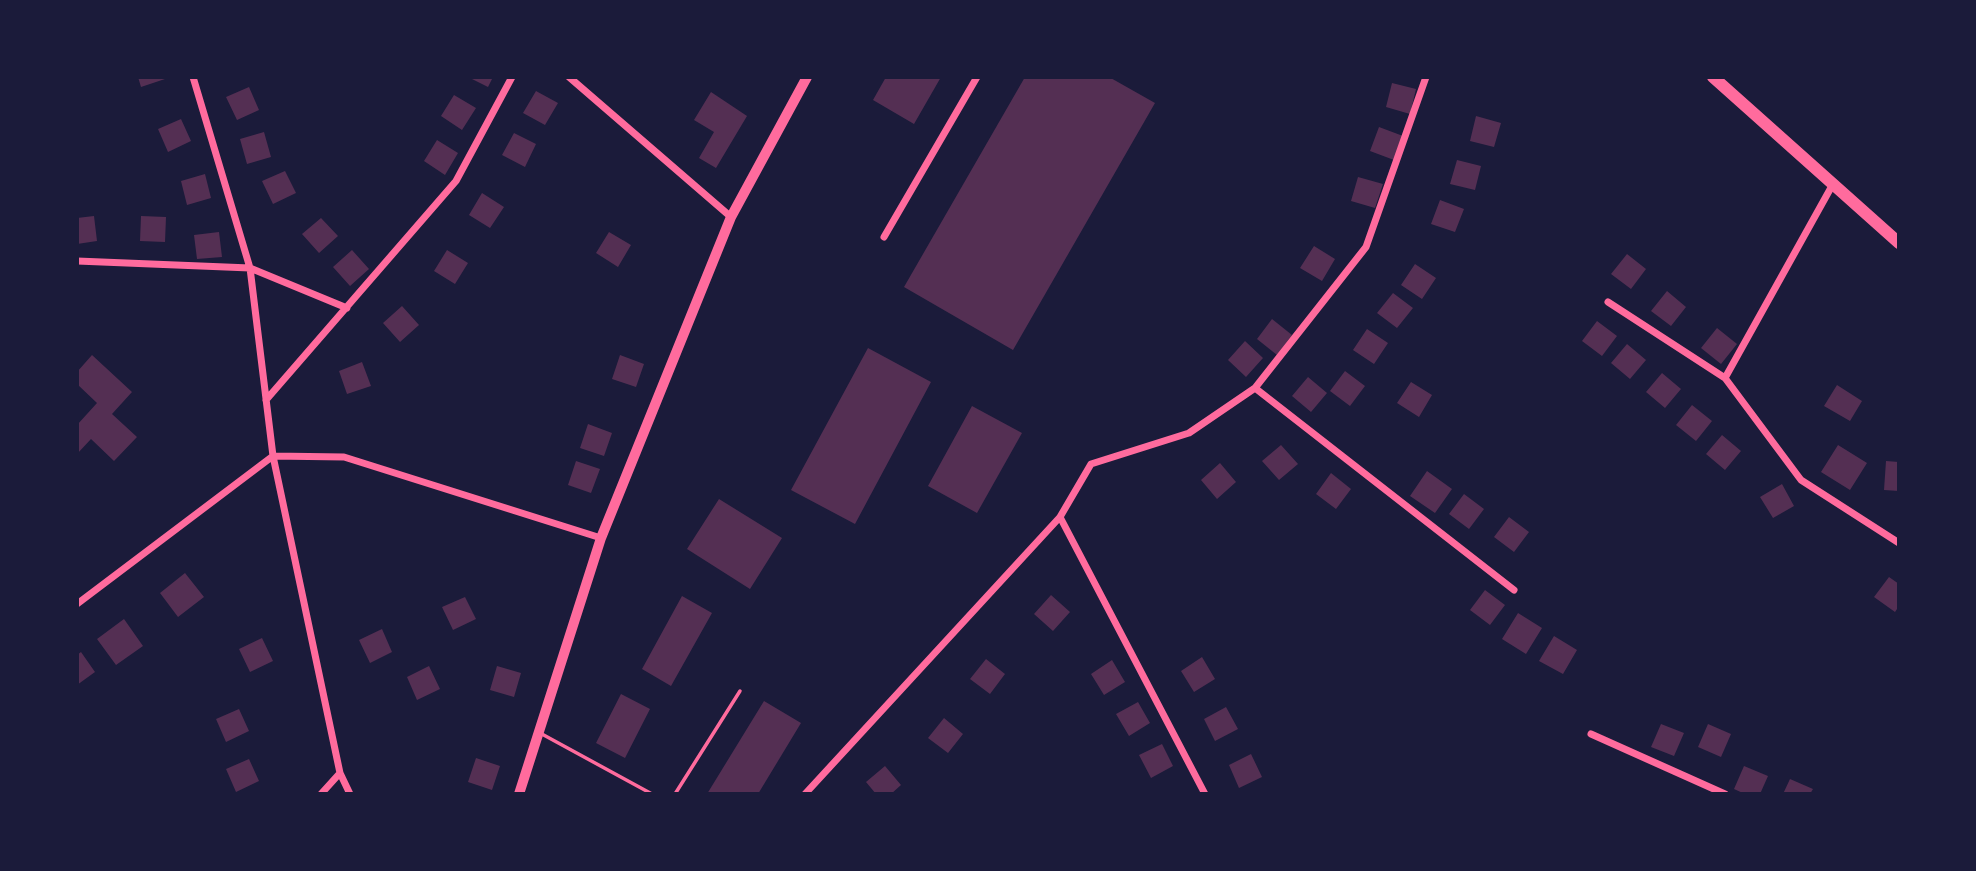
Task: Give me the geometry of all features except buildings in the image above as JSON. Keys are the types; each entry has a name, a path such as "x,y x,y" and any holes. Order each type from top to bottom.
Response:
{"highway":[{"path":"1713,77 1899,243"}],"street":[{"path":"193,77 250,268 273,456 340,772 350,794"},
{"path":"266,400 456,181 512,77"},
{"path":"569,77 731,217"},
{"path":"519,794 601,538 731,217 807,77"},
{"path":"884,237 977,77"},
{"path":"805,794 1060,517 1091,464 1189,433 1255,388 1366,247 1426,77"},
{"path":"1726,378 1833,184"},
{"path":"77,261 250,268 347,308"},
{"path":"1608,302 1726,378 1801,480 1899,543"},
{"path":"1255,388 1514,590"},
{"path":"77,604 273,456 344,457 601,538"},
{"path":"1060,517 1205,794"},
{"path":"1591,734 1726,794"},
{"path":"321,794 340,772"}],"lane":[{"path":"676,794 740,691"},
{"path":"539,732 652,794"}]}
